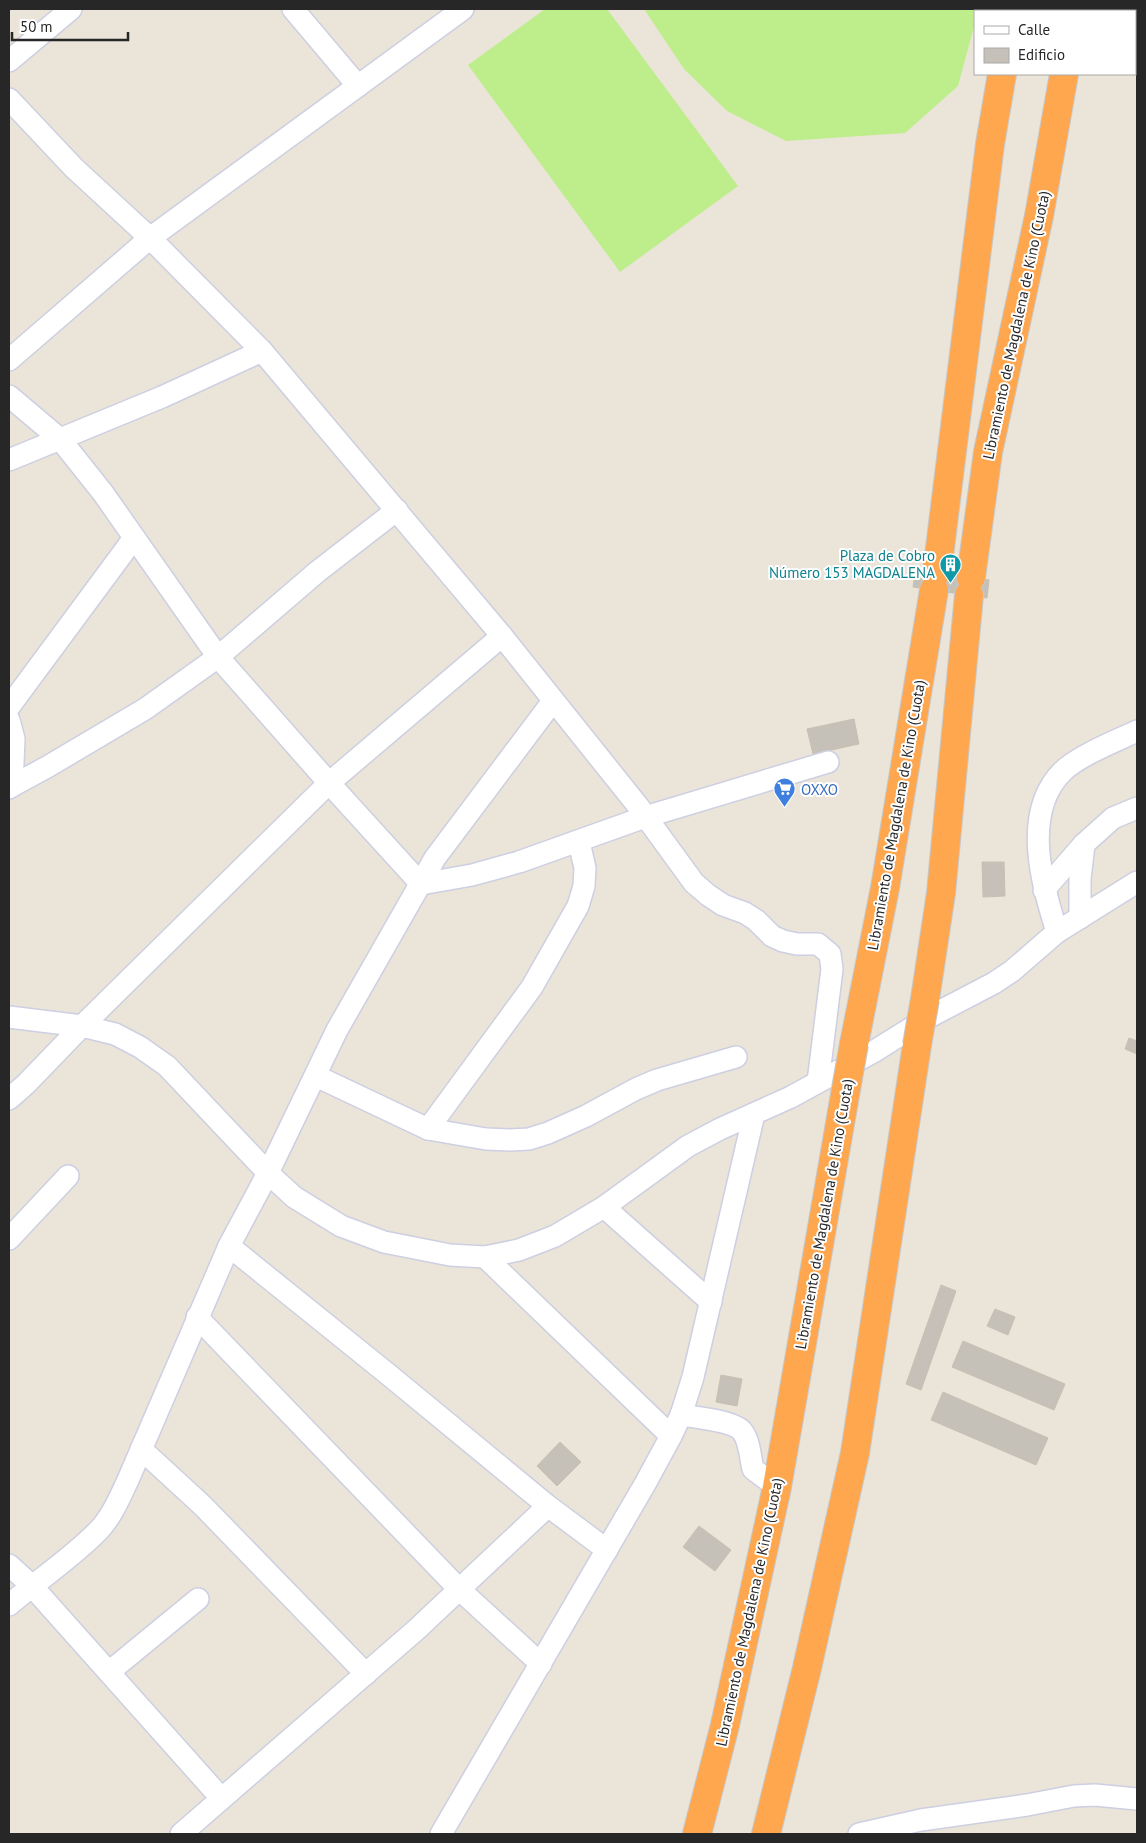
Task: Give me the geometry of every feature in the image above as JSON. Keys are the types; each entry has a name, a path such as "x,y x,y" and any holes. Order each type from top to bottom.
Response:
{"highway":[{"name":"Libramiento de Magdalena de Kino (Cuota)","path":"697,1834 725,1725 778,1487 854,1044 885,888 935,581 990,144 1002,75"},
{"name":"Libramiento de Magdalena de Kino (Cuota)","path":"766,1834 807,1668 855,1453 941,893 970,586 988,452 1040,207 1064,75"}],"street":[{"path":"9,61 71,9"},
{"path":"293,9 358,86"},
{"path":"9,360 150,238 463,9"},
{"path":"9,100 74,168 150,238 262,351 502,636 638,806 694,883 723,905 745,913 756,920 772,936 790,942 818,944 830,954 832,970 818,1082"},
{"path":"9,460 162,397 262,351"},
{"path":"9,396 60,439 85,470 218,657 421,884"},
{"path":"10,787 145,709 218,657 317,572 397,510"},
{"path":"9,707 134,538"},
{"path":"9,1099 329,783 502,636"},
{"path":"9,1605 31,1585 78,1549 99,1529 113,1510 229,1246 268,1173 337,1030 435,858 553,701"},
{"path":"9,720 14,739 10,787"},
{"path":"1057,932 1039,867 1041,816 1046,796 1053,783 1064,770 1096,750 1137,731"},
{"path":"421,884 456,878 519,862 645,817 828,762"},
{"path":"1044,890 1084,844 1113,818 1137,808"},
{"path":"428,1129 532,987 578,906 584,886 585,868 579,842"},
{"path":"1080,918 1080,878 1084,844"},
{"path":"9,1017 82,1026 115,1034 140,1047 167,1066 268,1173 294,1197 341,1226 393,1244 450,1255 485,1257 519,1250 555,1236 604,1207 688,1146 791,1097 1006,975 1057,932 1137,882"},
{"path":"316,1076 428,1129 486,1139 528,1139 548,1133 586,1116 657,1080 736,1057"},
{"path":"441,1834 646,1484 681,1415 693,1377 754,1114"},
{"path":"9,1239 68,1176"},
{"path":"604,1207 711,1302"},
{"path":"229,1246 548,1506 607,1550"},
{"path":"485,1257 671,1436"},
{"path":"197,1317 459,1589 541,1664"},
{"path":"681,1415 726,1424 739,1429 746,1439 753,1469 778,1487"},
{"path":"141,1449 203,1506 366,1674"},
{"path":"181,1834 366,1674 548,1506"},
{"path":"9,1565 31,1585 221,1798"},
{"path":"109,1672 198,1599"},
{"path":"858,1834 921,1820 1027,1805 1074,1796 1095,1795 1137,1799"}],"green space":[{"path":"545,9 607,9 738,186 620,272 468,65"},
{"path":"644,9 974,10 974,27 958,86 905,133 786,141 727,111 684,69"}],"building":[{"name":"Plaza de Cobro Número 153 MAGDALENA","path":"916,568 989,580 987,598 913,587"},
{"path":"854,719 859,744 813,754 807,729"},
{"path":"982,862 1004,862 1005,896 983,897"},
{"path":"1129,1038 1137,1041 1137,1054 1125,1049"},
{"path":"941,1285 956,1291 921,1390 906,1384"},
{"path":"995,1309 1015,1317 1008,1335 987,1326"},
{"path":"963,1341 1065,1384 1054,1410 952,1367"},
{"path":"721,1375 742,1379 737,1406 716,1402"},
{"path":"943,1392 1048,1438 1036,1465 931,1420"},
{"path":"560,1442 581,1462 557,1486 537,1466"},
{"path":"699,1526 731,1550 715,1571 683,1547"}],"place":[{"name":"Plaza de Cobro Número 153 MAGDALENA","path":"951,583"},
{"name":"OXXO","path":"785,808"}]}
